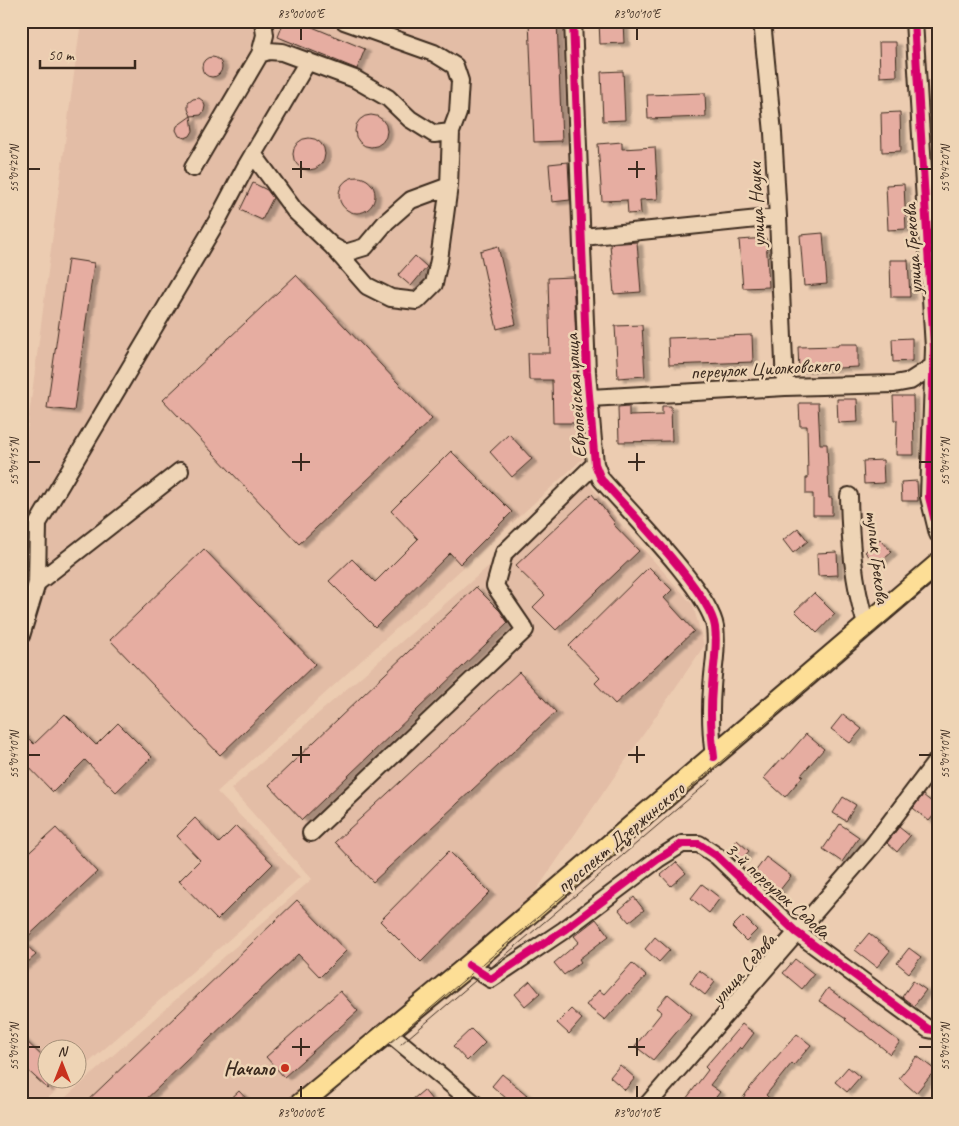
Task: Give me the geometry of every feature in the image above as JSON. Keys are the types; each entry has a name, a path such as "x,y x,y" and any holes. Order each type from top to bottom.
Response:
{"main road":[{"name":"проспект Дзержинского","path":"299,1105 470,965 938,564"}],"street":[{"path":"193,168 260,54 265,35 263,21"},
{"path":"253,154 295,211 332,246 367,286 392,298 417,301 434,284 449,186 451,132 458,113 460,81 455,66 434,54 344,21"},
{"name":"Европейская улица","path":"573,21 590,398 595,464 601,479 701,594 715,624 717,652 712,687 710,725 714,757"},
{"name":"улица Науки","path":"762,21 773,133 785,387"},
{"name":"улица Грекова","path":"914,21 930,162 936,364 929,496 938,534"},
{"path":"260,54 269,50 282,52 356,79 388,98 410,119 434,134 451,132"},
{"path":"21,636 37,582 38,523 217,221 253,154 308,61"},
{"path":"332,246 345,253 364,247 386,222 411,200 449,186"},
{"path":"583,237 778,217"},
{"name":"переулок Циолковского","path":"590,398 785,387 894,384 910,381 936,364"},
{"path":"311,833 525,630 496,586 504,553 595,464"},
{"path":"37,582 180,471"},
{"name":"тупик Грекова","path":"849,496 850,541 866,624"},
{"name":"улица Седова","path":"647,1105 872,845 938,759"},
{"name":"3-й переулок Седова","path":"470,965 491,979 564,930 658,858 682,844 699,844 717,856 796,932 928,1029 938,1031"},
{"path":"389,1032 476,1105"}],"shaded area":[{"path":"81,21 568,21 590,452 217,792 300,877 88,1063 88,1038 38,1038 38,1088 60,1088 40,1105 21,1105 21,477"},
{"path":"587,481 622,525 693,605 704,646 516,920 299,1105 57,1105 76,1088 88,1088 88,1078 312,879 231,789"}],"building":[{"path":"284,21 298,21 365,49 357,69 278,37"},
{"path":"529,21 557,21 562,141 534,142"},
{"path":"599,21 623,21 624,43 600,44"},
{"path":"879,42 896,42 897,76 880,77"},
{"path":"212,57 219,60 222,67 219,74 212,77 205,74 202,67 205,60"},
{"path":"623,71 625,120 603,121 601,72"},
{"path":"705,93 706,117 648,119 647,95"},
{"path":"199,98 205,106 204,111 201,115 191,116 188,103 193,99"},
{"path":"900,112 901,151 882,152 881,113"},
{"path":"371,115 377,116 382,120 386,125 386,137 382,142 377,146 371,147 365,146 360,142 356,137 355,131 356,125 360,120 365,116"},
{"path":"191,116 193,131 190,136 185,138 179,136 176,130 177,126"},
{"path":"309,138 315,139 320,143 324,148 324,160 320,165 315,169 309,170 303,169 298,165 294,160 293,154 294,148 298,143 303,139"},
{"path":"622,142 622,149 655,147 658,199 640,200 641,213 628,214 627,200 602,201 598,144"},
{"path":"568,162 570,200 552,202 549,164"},
{"path":"357,177 364,178 370,182 374,188 374,202 370,208 364,212 357,213 350,212 344,208 340,202 339,195 340,188 344,182 350,178"},
{"path":"253,183 267,190 273,198 262,220 240,210"},
{"path":"904,184 906,229 888,230 886,185"},
{"path":"823,233 827,284 804,286 800,235"},
{"path":"766,238 769,287 743,288 739,240"},
{"path":"637,242 641,292 614,294 610,244"},
{"path":"498,246 516,324 497,329 480,251"},
{"path":"415,256 427,267 411,286 398,275"},
{"path":"68,259 94,263 74,411 47,408"},
{"path":"890,260 908,260 910,297 891,297"},
{"path":"296,275 432,419 299,544 163,400"},
{"path":"573,277 580,423 553,423 552,380 529,380 528,353 550,353 548,278"},
{"path":"642,325 645,376 618,378 615,326"},
{"path":"752,335 753,362 669,365 668,338"},
{"path":"912,338 912,361 893,362 892,339"},
{"path":"838,344 858,344 858,367 799,370 798,347 838,346"},
{"path":"893,396 913,396 914,455 896,455 897,420 894,420"},
{"path":"837,399 857,399 858,422 838,423"},
{"path":"799,403 818,403 820,444 827,444 829,498 832,498 832,515 813,515 813,494 806,494 806,478 808,478 807,426 800,426"},
{"path":"629,406 629,416 662,415 662,406 671,406 672,441 619,442 618,407"},
{"path":"509,434 532,459 512,477 490,452"},
{"path":"451,451 512,512 460,564 450,553 375,627 329,581 352,559 375,582 418,539 391,511"},
{"path":"883,460 884,483 864,484 863,461"},
{"path":"917,481 918,501 902,501 901,482"},
{"path":"592,494 615,523 613,524 639,551 556,630 533,607 545,595 515,566"},
{"path":"798,528 808,541 793,553 783,540"},
{"path":"880,539 892,552 877,565 865,552"},
{"path":"204,549 315,664 220,755 110,640"},
{"path":"837,552 838,575 818,576 817,553"},
{"path":"649,567 672,590 664,598 694,631 615,704 595,683 600,678 569,646"},
{"path":"476,587 500,611 508,623 302,820 269,785"},
{"path":"814,593 835,614 817,633 795,611"},
{"path":"519,672 556,712 373,882 335,842"},
{"path":"65,714 96,745 118,723 152,757 116,792 85,760 53,792 21,759 21,731 34,744"},
{"path":"843,714 862,729 850,743 831,729"},
{"path":"806,734 824,749 785,797 764,778"},
{"path":"923,795 938,807 938,810 929,821 913,808"},
{"path":"843,797 856,805 846,821 833,813"},
{"path":"195,818 219,843 236,826 273,864 217,920 179,881 200,860 177,836"},
{"path":"840,824 859,837 842,862 823,849"},
{"path":"899,827 910,836 897,852 887,843"},
{"path":"56,828 97,872 23,941 36,955 21,968 21,860"},
{"path":"737,840 749,851 739,863 727,852"},
{"path":"449,851 490,892 421,962 380,921"},
{"path":"766,857 791,876 776,895 752,876"},
{"path":"676,862 686,873 671,886 661,875"},
{"path":"702,884 720,898 709,913 691,898"},
{"path":"634,897 644,910 629,922 619,910"},
{"path":"297,900 346,951 320,977 298,954 140,1105 83,1105"},
{"path":"743,916 757,930 746,941 732,927"},
{"path":"596,919 609,936 579,959 581,962 564,975 554,963 579,942 574,936"},
{"path":"869,933 890,951 877,967 855,950"},
{"path":"655,937 670,950 659,962 645,949"},
{"path":"909,948 921,957 909,973 897,963"},
{"path":"795,959 814,974 802,989 783,973"},
{"path":"632,963 646,976 605,1020 586,1005 599,990 604,994"},
{"path":"699,970 715,982 705,995 690,983"},
{"path":"530,981 540,993 525,1006 515,994"},
{"path":"913,981 926,990 914,1006 902,997"},
{"path":"828,988 900,1042 890,1054 846,1019 819,1001"},
{"path":"340,991 358,1011 284,1077 266,1057"},
{"path":"668,994 692,1014 653,1060 635,1046 662,1012 656,1008"},
{"path":"571,1009 582,1019 569,1034 557,1023"},
{"path":"742,1024 754,1033 742,1049 740,1047 710,1085 720,1092 710,1105 694,1105 686,1099 708,1070 705,1067"},
{"path":"471,1029 485,1043 467,1061 453,1046"},
{"path":"797,1034 811,1045 794,1065 792,1063 766,1095 769,1098 765,1105 738,1105 752,1085"},
{"path":"21,1036 38,1052 38,1080 21,1064"},
{"path":"917,1056 935,1070 916,1093 899,1078"},
{"path":"620,1065 635,1078 625,1090 610,1077"},
{"path":"848,1067 860,1077 847,1092 835,1082"},
{"path":"502,1074 527,1095 518,1105 514,1105 492,1086"},
{"path":"424,1090 436,1105 406,1105"},
{"path":"239,1091 252,1105 224,1105"}],"tram line":[{"path":"317,1105 938,577"},
{"path":"401,1044 711,780"}],"cycle path":[{"path":"573,21 587,372 595,464 601,479 666,551 699,593 710,612 716,635 711,705 714,757"},
{"path":"914,21 934,348 929,497 938,534"},
{"path":"469,965 491,979 564,930 658,859 682,844 699,844 717,856 796,932 928,1029 938,1031"}],"place":[{"name":"Начало","path":"285,1068"}]}
